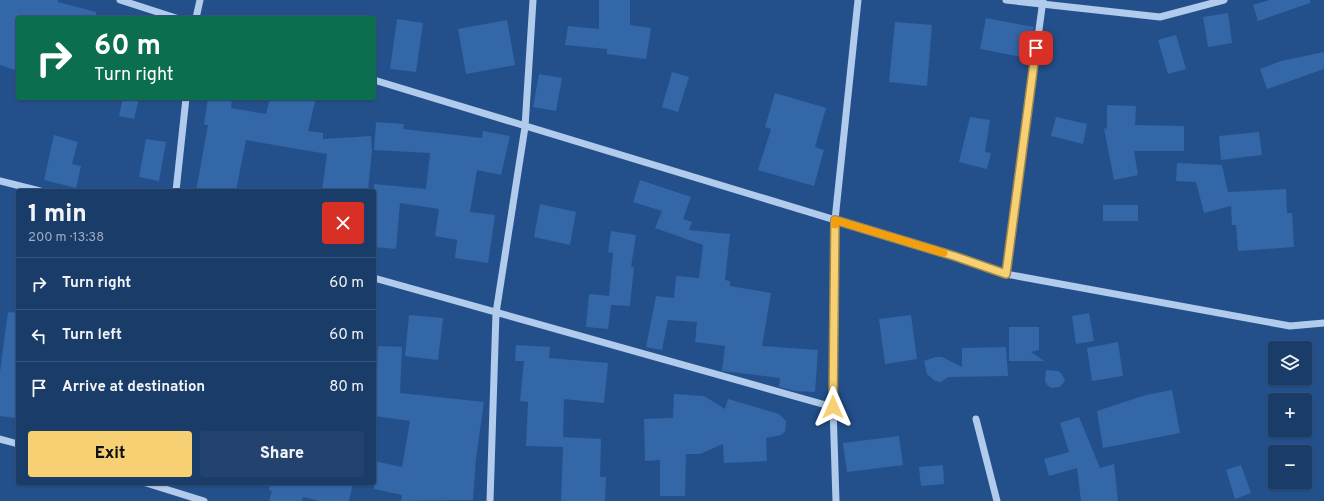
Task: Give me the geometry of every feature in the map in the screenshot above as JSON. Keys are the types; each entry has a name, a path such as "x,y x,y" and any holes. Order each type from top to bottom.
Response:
{"street":[{"path":"120,0 170,16"},
{"path":"196,16 200,0"},
{"path":"490,501 496,313 525,127 533,0"},
{"path":"836,501 833,407 835,220 858,0"},
{"path":"1006,0 1043,1 1160,17 1224,0"},
{"path":"1006,274 1043,1"},
{"path":"376,81 954,256 1006,274 1290,326 1324,323"},
{"path":"176,189 186,100"},
{"path":"0,181 32,189"},
{"path":"376,279 833,407"},
{"path":"976,419 997,501"},
{"path":"0,439 16,443"},
{"path":"152,485 204,501"}],"building":[{"path":"0,0 58,0 58,2 96,12 96,16 16,16 16,70 0,65"},
{"path":"599,0 630,0 630,25 651,28 646,59 607,54 607,49 565,45 568,26 599,29"},
{"path":"1269,0 1310,0 1310,3 1258,21 1253,5"},
{"path":"1228,13 1232,43 1208,47 1203,17"},
{"path":"986,18 1034,27 1028,58 980,49"},
{"path":"397,19 423,23 416,72 390,69"},
{"path":"507,20 515,65 466,74 458,29"},
{"path":"895,22 932,25 927,86 889,82"},
{"path":"1176,35 1186,69 1168,74 1158,40"},
{"path":"1324,52 1324,69 1267,89 1260,69 1281,61"},
{"path":"672,72 689,77 678,112 662,107"},
{"path":"539,74 562,78 556,111 533,107"},
{"path":"775,93 826,108 815,147 824,150 814,186 758,170 771,129 765,127"},
{"path":"123,100 139,100 134,119 119,116"},
{"path":"208,100 232,100 231,108 266,114 270,100 316,100 308,131 323,133 323,139 371,136 372,150 368,189 322,189 327,154 246,140 236,189 196,189 208,125 204,125"},
{"path":"1107,105 1136,106 1135,125 1184,126 1184,151 1134,151 1138,175 1114,180 1104,128 1107,129"},
{"path":"970,117 990,120 985,152 991,153 987,169 959,162"},
{"path":"1056,117 1087,124 1083,144 1051,136"},
{"path":"376,122 404,124 403,129 482,138 483,131 510,136 501,175 477,170 470,212 495,215 488,263 455,258 457,240 435,236 439,209 400,203 396,249 376,247 376,189 374,189 374,184 426,189 430,153 374,150"},
{"path":"1259,132 1262,155 1221,160 1219,136"},
{"path":"54,135 78,142 72,164 81,166 76,188 44,180"},
{"path":"146,139 166,142 159,181 139,177"},
{"path":"1177,163 1222,165 1228,192 1286,189 1287,213 1292,213 1294,247 1238,251 1236,225 1232,225 1231,206 1204,213 1196,182 1176,181"},
{"path":"640,180 691,197 683,219 692,222 689,230 730,234 725,280 730,281 730,286 771,293 762,346 818,350 815,392 795,391 779,387 780,378 722,371 725,346 695,342 697,322 668,320 662,350 646,347 656,296 674,298 676,276 699,278 703,245 655,228 662,211 633,202"},
{"path":"540,204 576,212 570,245 534,237"},
{"path":"1103,205 1138,205 1138,221 1103,221"},
{"path":"611,231 636,235 631,267 634,267 630,306 611,305 608,329 586,327 589,294 609,296 613,253 608,252"},
{"path":"8,312 16,313 15,418 0,416 0,372"},
{"path":"1089,313 1094,341 1076,344 1072,316"},
{"path":"409,315 443,318 438,360 405,356"},
{"path":"911,315 917,359 885,364 879,319"},
{"path":"1009,327 1039,327 1039,350 1031,352 1044,361 1009,361"},
{"path":"1118,342 1123,376 1092,381 1087,348"},
{"path":"516,345 550,347 549,358 608,363 604,403 564,399 563,437 601,439 600,477 606,477 605,501 561,501 563,447 526,446 528,402 520,401 524,361 515,361"},
{"path":"378,346 402,347 400,393 484,402 476,458 473,500 401,501 402,495 374,489 374,485 376,485 376,461 402,467 410,421 376,416"},
{"path":"1006,347 1008,376 948,377 941,382 935,381 927,374 924,361 936,357 942,357 962,367 962,348"},
{"path":"1046,370 1058,371 1062,374 1065,381 1060,387 1051,388 1047,385 1045,381"},
{"path":"1172,390 1180,433 1103,448 1097,411 1146,395"},
{"path":"674,394 704,396 725,409 728,399 779,414 786,421 785,432 781,435 766,438 767,461 724,463 723,444 700,454 686,454 685,496 660,496 660,460 645,461 644,419 673,418"},
{"path":"1079,417 1100,468 1114,464 1118,501 1081,501 1077,468 1049,476 1044,459 1069,452 1060,423"},
{"path":"899,436 903,465 847,472 843,443"},
{"path":"943,465 944,484 921,486 919,467"},
{"path":"1241,465 1251,493 1235,499 1226,470"},
{"path":"270,485 353,485 349,501 320,501 303,497 302,501 269,501 272,491 269,490"}],"slow traffic":[{"path":"835,225 835,220 944,253"}],"route":[{"path":"833,407 835,220 954,256 1006,274 1036,48"}]}
